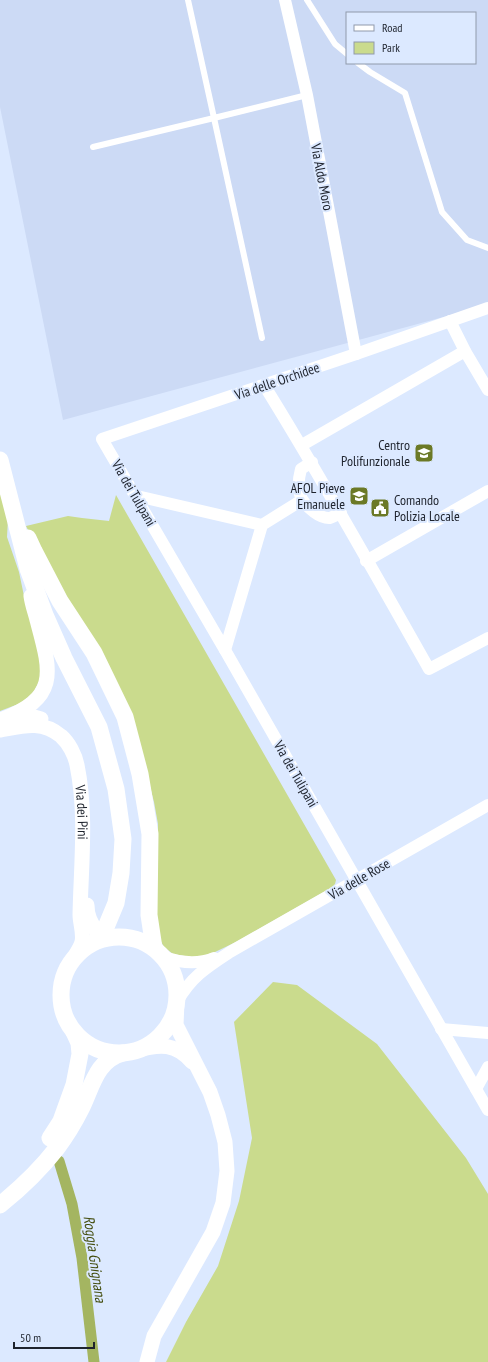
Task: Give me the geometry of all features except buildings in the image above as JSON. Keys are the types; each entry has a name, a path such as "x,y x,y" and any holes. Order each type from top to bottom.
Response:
{"main road":[{"path":"0,460 28,569 45,615 61,651 99,728 116,789 123,839 121,873 116,903 101,939"},
{"path":"8,490 34,551 60,601 94,653 125,717 140,774 150,834 149,915 159,953"},
{"path":"0,1195 16,1179 50,1138 61,1121 74,1085 80,1054 79,1043 63,1012 61,996 63,978 68,966 75,956 86,946 101,939 111,937 131,938 143,942 159,953 172,970 176,983 177,1002 174,1015 168,1027 147,1046 113,1055 105,1061 98,1071 78,1115 56,1149 25,1183 0,1205"},
{"path":"74,1032 92,1046 107,1051 130,1051"}],"street":[{"name":"Via Aldo Moro","path":"285,0 307,95 356,354"},
{"name":"Via delle Orchidee","path":"102,439 488,308"},
{"path":"450,321 465,351 488,390"},
{"path":"302,445 465,351"},
{"path":"264,385 312,462 366,560 430,669 488,638"},
{"name":"Via dei Tulipani","path":"102,439 225,650 488,1110"},
{"path":"312,462 301,469 298,481 302,500 307,507 319,515 329,518 341,513"},
{"path":"366,560 488,491"},
{"path":"136,496 262,526"},
{"path":"225,650 262,526 302,500"},
{"path":"0,720 15,714 36,701 47,682 47,656 32,599 28,569"},
{"name":"Via dei Pini","path":"15,714 28,715 57,727 75,743 81,755 86,769 91,815 87,913 90,922 101,939"},
{"name":"Via dei Pini","path":"0,730 26,725 40,725 50,729 62,736 70,747 77,764 81,793 83,865 80,916 82,942 75,956"},
{"name":"Via delle Rose","path":"177,1002 193,979 205,968 230,952 488,805"},
{"name":"Via delle Rose","path":"159,953 179,962 195,963 230,952"},
{"path":"147,1362 154,1336 213,1232 222,1203 227,1172 225,1142 218,1115 210,1092 176,1025 177,1002"},
{"path":"441,1029 488,1032"},
{"path":"130,1051 155,1045 168,1046 179,1050 188,1057 200,1072"},
{"path":"476,1089 488,1067"}],"lane":[{"path":"188,0 262,338"},
{"path":"307,0 335,44 346,53"},
{"path":"359,64 405,94 442,212 467,240 488,248"},
{"path":"93,146 307,95"}],"shaded area":[{"path":"0,0 488,0 488,314 462,312 63,420 0,107"}],"green space":[{"path":"0,492 8,519 7,537 19,572 24,596 39,645 41,678 33,693 21,703 0,711"},
{"path":"116,495 336,880 335,884 331,888 236,942 215,952 196,958 173,954 164,947 158,936 155,922 158,824 141,751 26,526 68,516 109,521"},
{"path":"273,982 297,985 377,1044 466,1158 488,1194 488,1362 166,1362 186,1322 218,1266 239,1201 252,1138 234,1022"}],"waterway":[{"name":"Roggia Gnignana","path":"59,1161 72,1204 82,1258 94,1362"}],"place":[{"name":"Centro Polifunzionale","path":"424,453"},
{"name":"AFOL Pieve Emanuele","path":"359,496"},
{"name":"Comando Polizia Locale","path":"380,508"}]}
